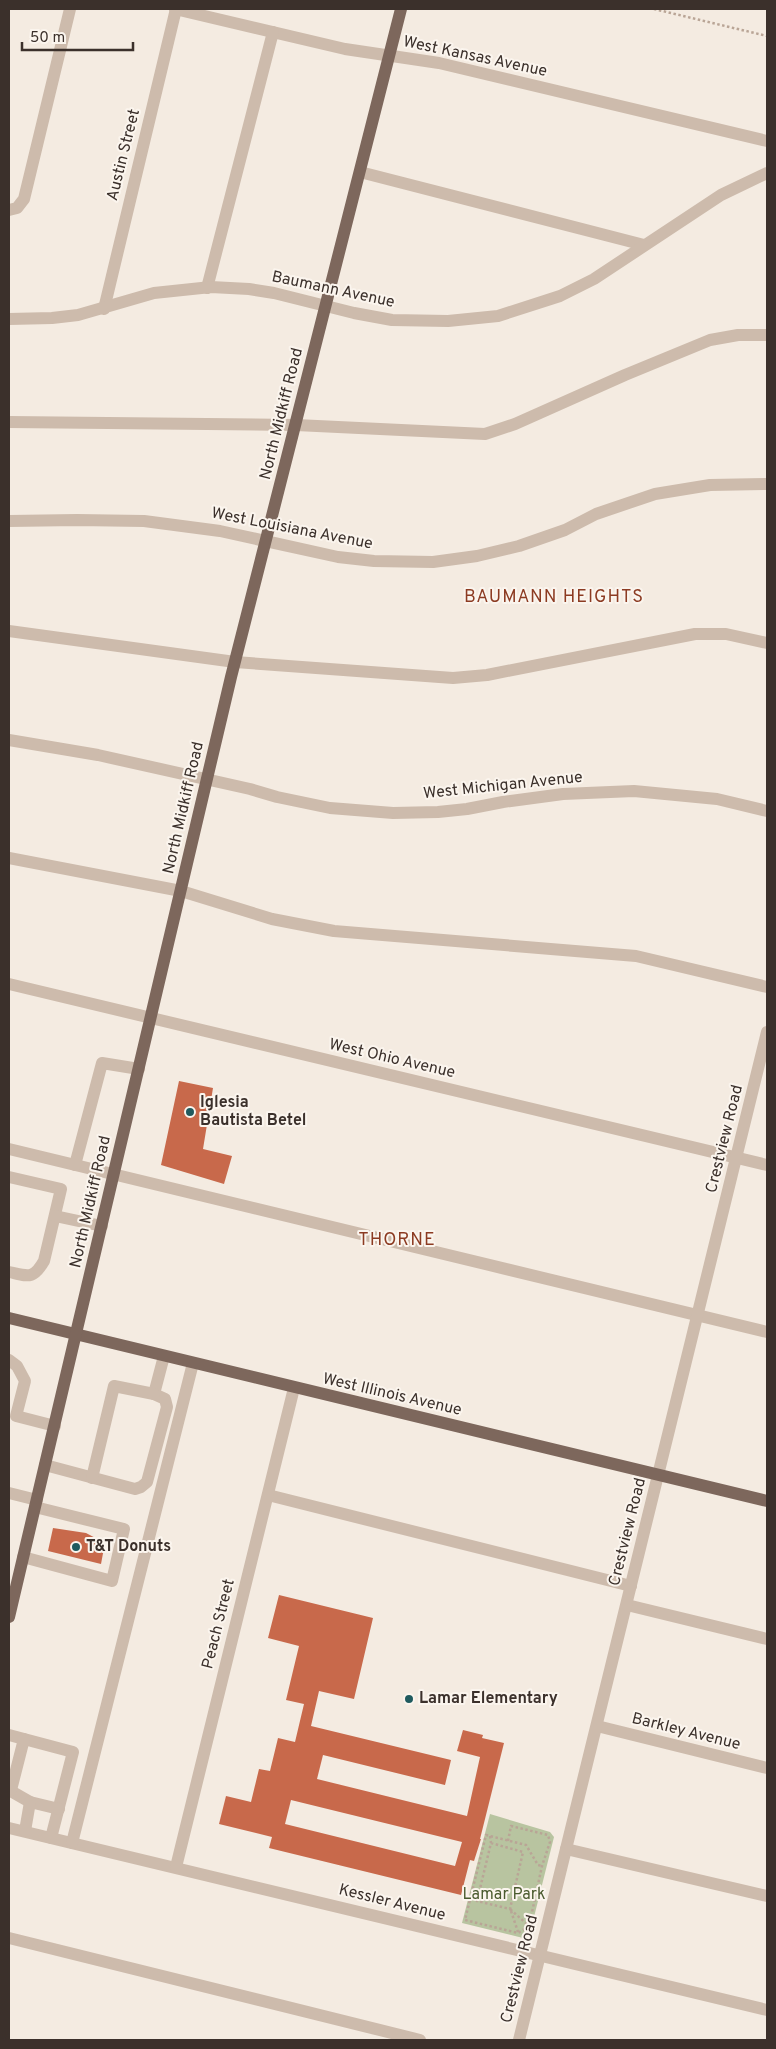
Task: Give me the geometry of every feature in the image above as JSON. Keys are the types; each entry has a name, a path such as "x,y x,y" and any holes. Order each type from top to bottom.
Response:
{"main road":[{"name":"North Midkiff Road","path":"9,1617 235,662 401,9"},
{"name":"West Illinois Avenue","path":"9,1318 767,1501"}],"street":[{"path":"9,210 17,208 24,200 70,9"},
{"name":"West Kansas Avenue","path":"175,9 345,49 439,63 767,142"},
{"name":"Austin Street","path":"104,309 175,9"},
{"path":"207,288 273,32"},
{"path":"360,172 644,245"},
{"name":"Baumann Avenue","path":"9,319 52,318 104,309 154,293 207,288 249,289 364,315 416,321 460,321 498,316 560,296 594,279 721,195 767,173"},
{"path":"9,422 296,425 485,434 515,424 710,340 738,335 767,335"},
{"name":"West Louisiana Avenue","path":"9,522 144,521 212,530 338,557 360,560 433,562 477,556 519,546 565,530 596,514 655,494 710,485 767,484"},
{"path":"9,630 235,662 453,678 487,675 695,634 726,634 767,643"},
{"name":"West Michigan Avenue","path":"9,740 80,751 330,808 393,814 468,809 563,794 634,791 717,799 767,811"},
{"path":"9,858 181,891 272,919 334,931 636,956 767,986"},
{"name":"West Ohio Avenue","path":"9,984 767,1165"},
{"name":"Crestview Road","path":"519,2040 767,1032"},
{"path":"75,1165 102,1063 139,1069"},
{"path":"9,1149 767,1332"},
{"path":"9,1177 61,1189 44,1260 39,1269 33,1275 28,1276 9,1272"},
{"path":"55,1216 102,1226"},
{"path":"154,1394 164,1356"},
{"path":"9,1360 17,1366 25,1381 16,1416 55,1426"},
{"path":"72,1843 193,1363"},
{"path":"45,1465 92,1478 135,1489 141,1487 147,1482 167,1407 165,1399 154,1394 114,1386 92,1478"},
{"name":"Peach Street","path":"176,1867 294,1388"},
{"path":"9,1493 124,1529 112,1581 23,1557"},
{"path":"268,1495 631,1586"},
{"path":"627,1605 767,1639"},
{"name":"Barkley Avenue","path":"597,1726 767,1768"},
{"path":"9,1735 73,1752 51,1838"},
{"path":"24,1739 10,1790 30,1802 58,1809"},
{"path":"25,1831 30,1802"},
{"name":"Kessler Avenue","path":"9,1828 767,2010"},
{"path":"566,1849 767,1896"},
{"path":"9,1938 420,2040"}],"path":[{"path":"654,9 767,36"},
{"path":"508,1841 512,1826 548,1835 550,1842 542,1866 529,1926 518,1932 465,1920 486,1835 526,1846 538,1865 542,1866"},
{"path":"490,1836 491,1843 477,1901 510,1909 529,1926 546,1931"},
{"path":"491,1843 524,1852 510,1909 518,1932"}],"green space":[{"name":"Lamar Park","path":"490,1814 550,1832 554,1837 531,1929 523,1938 462,1923"}],"building":[{"name":"Iglesia Bautista Betel","path":"179,1081 213,1088 203,1149 232,1156 224,1184 161,1165"},
{"name":"T&T Donuts","path":"53,1528 86,1533 105,1543 101,1564 48,1551"},
{"path":"279,1595 373,1618 354,1699 319,1691 311,1726 451,1760 445,1785 323,1755 317,1779 467,1816 480,1757 457,1751 463,1730 483,1735 482,1738 504,1743 481,1839 474,1861 470,1860 461,1895 269,1848 272,1837 219,1824 226,1796 251,1802 259,1769 270,1771 278,1738 295,1742 304,1704 286,1700 299,1646 268,1638","holes":["291,1800 462,1842 455,1866 285,1824"]}],"place":[{"name":"Iglesia Bautista Betel","path":"190,1112"},
{"name":"T&T Donuts","path":"76,1547"},
{"name":"Lamar Elementary","path":"409,1699"}],"district":[{"name":"BAUMANN HEIGHTS","path":"554,597"},
{"name":"THORNE","path":"397,1240"}]}
